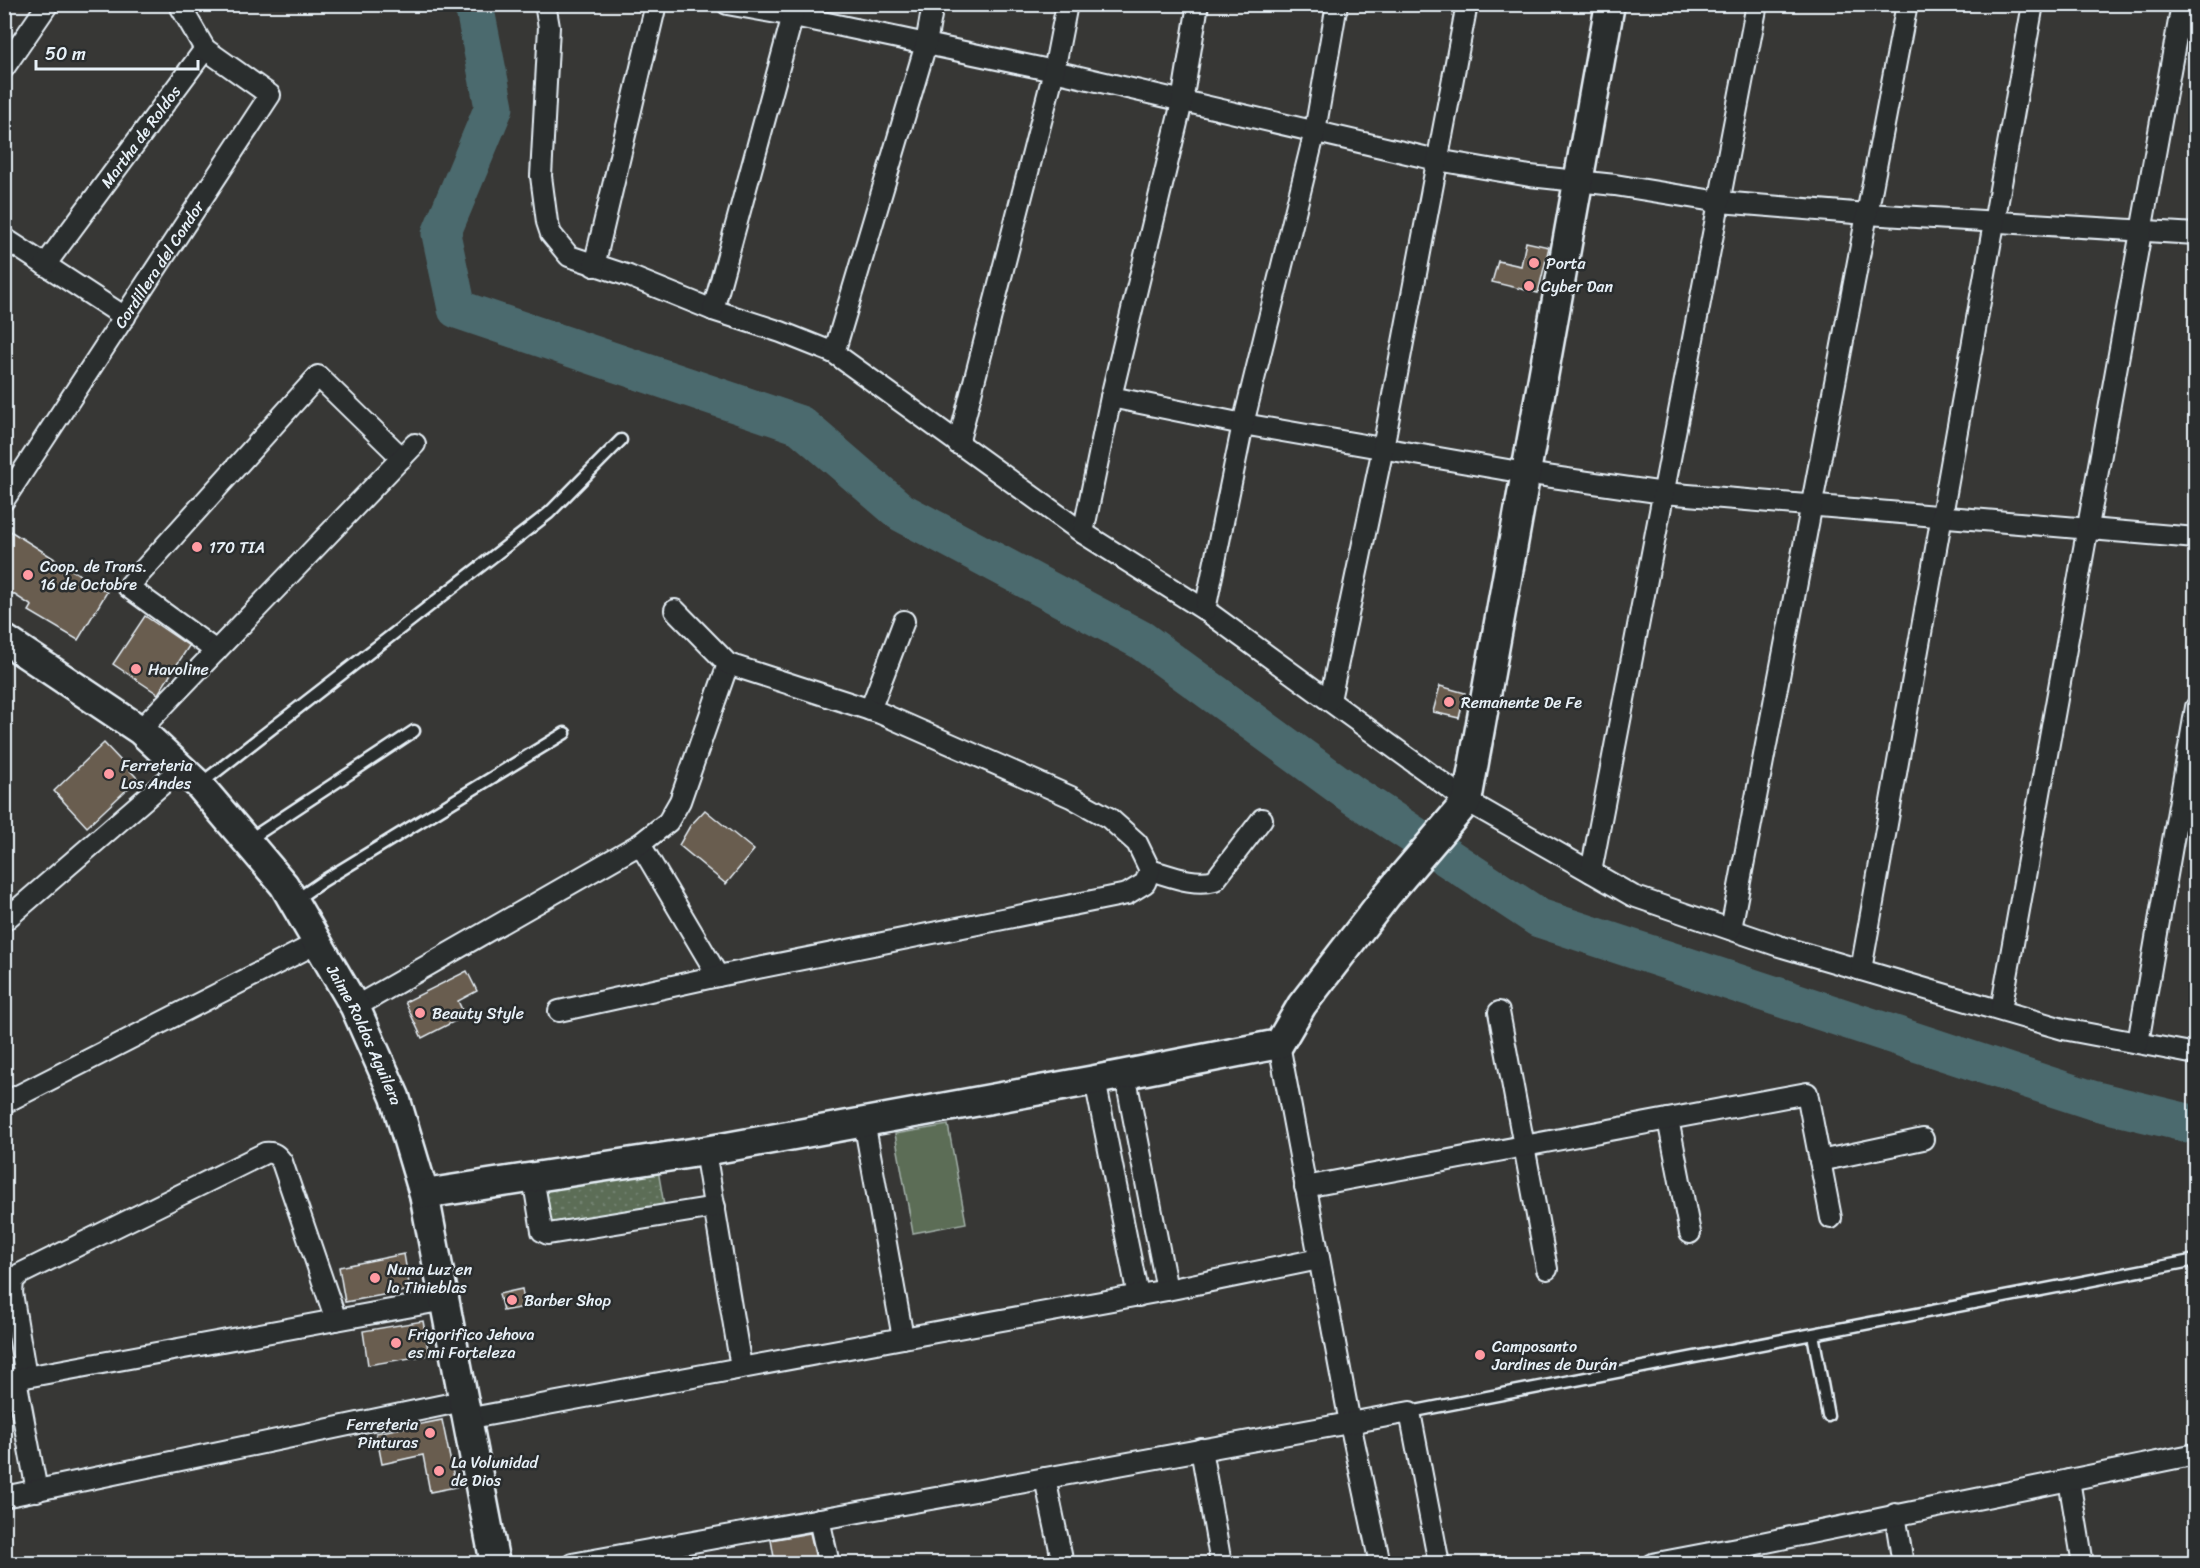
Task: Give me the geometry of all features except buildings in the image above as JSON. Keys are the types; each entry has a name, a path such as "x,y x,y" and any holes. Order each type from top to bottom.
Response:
{"street":[{"path":"4,68 48,4"},
{"path":"178,4 206,49"},
{"path":"545,4 549,27 541,176 544,210 551,234 569,256 629,276 713,310 781,332 834,353 1083,533 1205,610 1330,700 1463,807 1592,872 1633,896 1861,970 2063,1029 2196,1054"},
{"path":"594,266 656,4"},
{"path":"727,4 795,10 926,44 1054,71 1437,160 1580,183 1615,185 1720,202 1867,214 2196,234"},
{"path":"834,353 926,44 933,4"},
{"path":"958,444 1054,71 1067,4"},
{"path":"1083,533 1111,397 1182,102 1198,4"},
{"path":"1205,610 1243,424 1315,131 1337,4"},
{"path":"1330,700 1383,448 1467,4"},
{"path":"1380,1563 1350,1423 1279,1044 1302,1005 1387,895 1463,807 1580,183 1610,4"},
{"path":"1592,872 1758,4"},
{"path":"1731,929 1907,4"},
{"path":"1861,970 2033,4"},
{"path":"2001,1010 2182,4"},
{"path":"713,310 795,10"},
{"name":"Martha de Roldos","path":"45,265 206,49"},
{"name":"Cordillera del Condor","path":"4,500 270,95 206,49"},
{"path":"5,240 125,317"},
{"path":"140,730 216,651 408,451 318,376 128,587 216,651"},
{"path":"1111,397 1243,424 1525,473 1664,493 2196,538"},
{"path":"559,1011 718,976 1127,894 1145,883 1150,870 1137,843 1109,818 1071,796 870,710 728,664 675,610"},
{"path":"870,710 904,621"},
{"name":"Jaime Roldos Aguilera","path":"4,639 140,730 190,776 284,885 355,1007 395,1097 424,1194 495,1563"},
{"path":"355,1007 640,844 668,822 680,801 728,664"},
{"path":"2138,1043 2196,707"},
{"path":"4,921 190,776"},
{"path":"1150,870 1193,882 1215,880 1262,819"},
{"path":"640,844 718,976"},
{"path":"4,1103 319,942"},
{"path":"1499,1012 1547,1269"},
{"path":"424,1194 705,1151 1279,1044"},
{"path":"1125,1074 1167,1290"},
{"path":"1095,1080 1138,1296"},
{"path":"1305,1187 1807,1093 1831,1218"},
{"path":"1668,1119 1690,1233"},
{"path":"864,1121 903,1338"},
{"path":"1820,1161 1923,1139"},
{"path":"705,1151 741,1367"},
{"path":"37,1491 16,1379 12,1293 13,1281 20,1274 272,1152 278,1155 282,1162 336,1320"},
{"path":"533,1177 542,1231 548,1234 715,1207"},
{"path":"4,1497 465,1410 741,1367 1138,1296 1319,1259"},
{"path":"16,1379 445,1300"},
{"path":"572,1563 1410,1412 1439,1563"},
{"path":"1201,1449 1221,1563"},
{"path":"1652,1563 1749,1555 1895,1514 2196,1454"},
{"path":"1045,1478 1063,1563"},
{"path":"2069,1480 2084,1563"},
{"path":"1895,1514 1903,1563"},
{"path":"819,1519 829,1563"}],"lane":[{"path":"190,776 549,513 621,440"},
{"path":"246,841 414,731"},
{"path":"294,902 323,881 565,733"},
{"path":"1410,1412 2196,1260"},
{"path":"1813,1334 1828,1416"}],"green space":[{"path":"948,1125 966,1223 913,1233 895,1134"},
{"path":"658,1170 664,1205 545,1226 538,1191"}],"waterway":[{"path":"471,4 474,5 494,107 441,234 457,309 800,425 901,512 1141,640 1350,793 1539,918 2092,1100 2196,1125"}],"place":[{"name":"Porta","path":"1534,263"},
{"name":"Cyber Dan","path":"1529,286"},
{"name":"170 TIA","path":"197,547"},
{"name":"Coop. de Trans. 16 de Octobre","path":"28,575"},
{"name":"Havoline","path":"136,669"},
{"name":"Remanente De Fe","path":"1449,702"},
{"name":"Ferreteria Los Andes","path":"109,774"},
{"name":"Beauty Style","path":"420,1013"},
{"name":"Nuna Luz en la Tinieblas","path":"375,1278"},
{"name":"Barber Shop","path":"512,1300"},
{"name":"Frigorifico Jehova es mi Forteleza","path":"396,1343"},
{"name":"Camposanto Jardines de Durán","path":"1480,1355"},
{"name":"Ferreteria Pinturas","path":"430,1433"},
{"name":"La Volunidad de Dios","path":"439,1471"}]}
